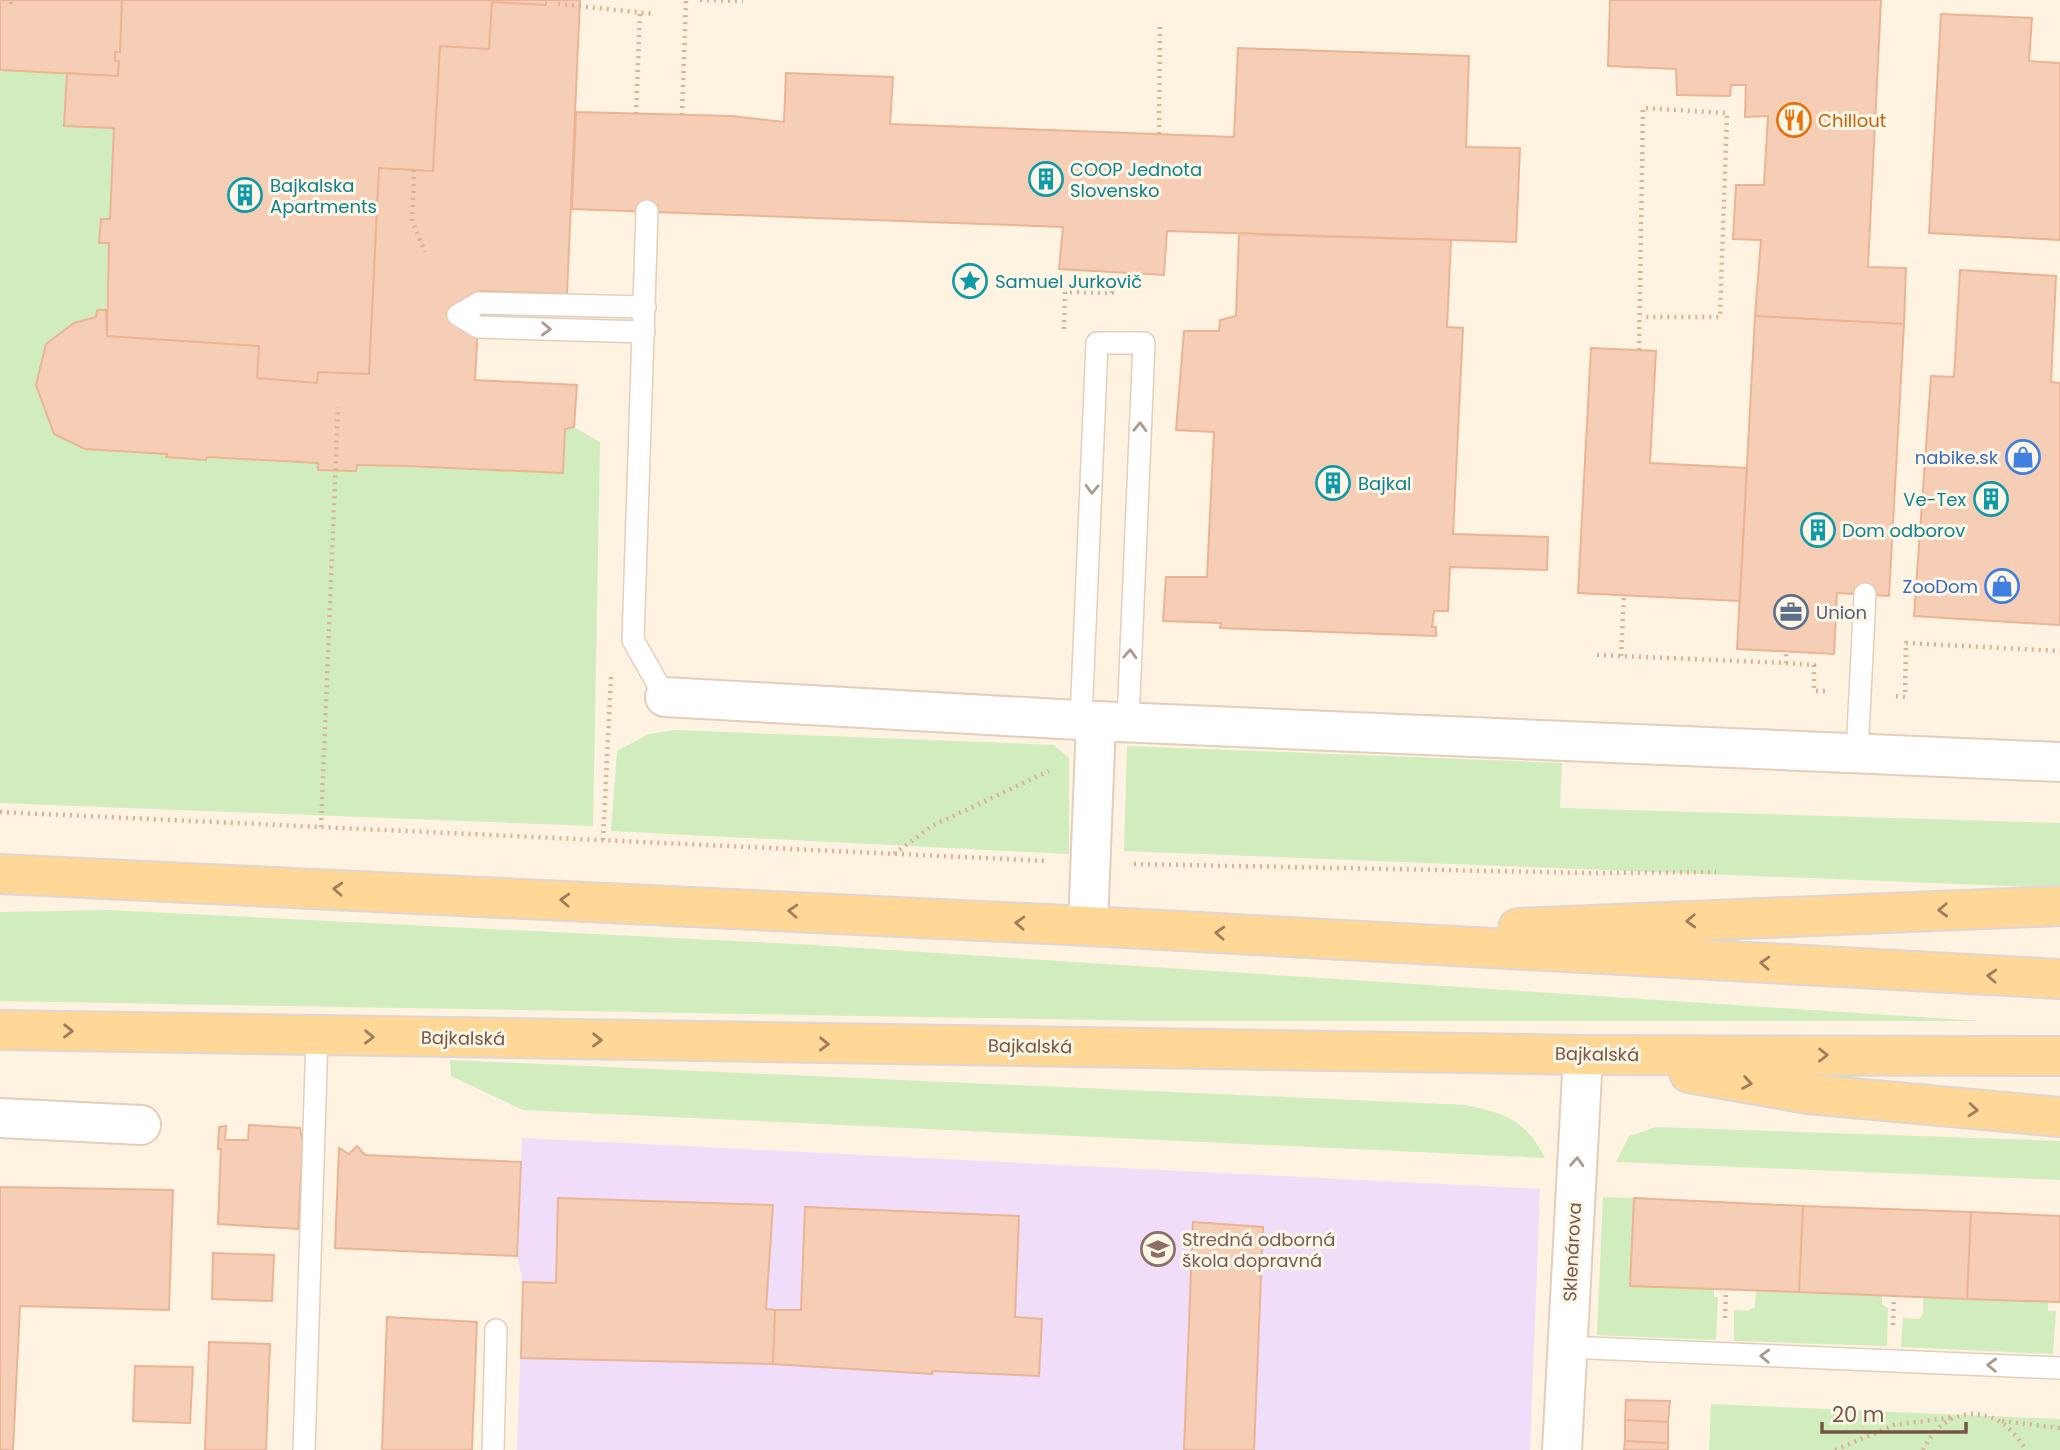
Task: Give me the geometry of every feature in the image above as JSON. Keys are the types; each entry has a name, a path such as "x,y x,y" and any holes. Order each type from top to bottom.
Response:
{"main road":[{"path":"0,874 1088,926 2060,979"},
{"path":"1289,937 2060,906"},
{"name":"Bajkalská","path":"0,1030 1583,1055 2060,1056"},
{"path":"1583,1055 1808,1094 2060,1117"}],"street":[{"path":"665,697 1100,728 2060,762"},
{"path":"1088,926 1100,728"},
{"name":"Sklenárova","path":"1562,1450 1583,1055"},
{"path":"0,1118 141,1125"}],"lane":[{"path":"647,211 633,640 665,697"},
{"path":"644,332 478,327 458,315 479,303 645,307"},
{"path":"1097,343 1144,343 1100,728 1097,343"},
{"path":"1857,754 1865,594"},
{"path":"304,1450 317,1036"},
{"path":"494,1450 496,1330"},
{"path":"1566,1347 2060,1368"}],"path":[{"path":"682,115 686,0"},
{"path":"700,0 743,1"},
{"path":"558,4 655,14"},
{"path":"636,114 640,12"},
{"path":"1159,134 1160,24"},
{"path":"1639,350 1643,108 1727,113 1720,317 1641,317"},
{"path":"414,170 412,221 425,252"},
{"path":"320,827 338,407"},
{"path":"1620,656 1624,596"},
{"path":"1598,655 1814,665 1814,691 1905,696 1906,643 2060,651"},
{"path":"1786,652 1786,663"},
{"path":"893,854 932,826 1100,728"},
{"path":"0,812 1090,863 1593,873 1717,872"},
{"path":"1835,1450 1894,1424 1973,1413 2002,1421 2060,1428"},
{"path":"1923,1450 1942,1424 1959,1416"},
{"path":"2002,1421 2016,1433 2025,1450"}],"shaded area":[{"name":"Stredná odborná škola dopravná","path":"522,1138 1540,1189 1530,1450 517,1450 523,1282 517,1256"}],"green space":[{"path":"0,70 67,73 64,126 114,128 110,219 99,243 109,243 106,310 97,310 96,317 74,323 46,344 36,385 54,434 85,449 206,459 318,463 318,470 356,471 357,465 563,473 565,429 574,427 600,442 593,826 0,803"},
{"path":"674,730 1054,745 1069,758 1069,854 611,831 617,751 649,734"},
{"path":"1127,746 1562,763 1560,808 2060,823 2060,888 1124,851"},
{"path":"110,910 814,945 1981,1021 1159,1021 0,1001 0,912"},
{"path":"450,1060 1466,1105 1503,1115 1522,1126 1545,1158 523,1110 451,1076"},
{"path":"1656,1127 2060,1141 2060,1180 1616,1162 1629,1136"},
{"path":"1603,1197 1634,1198 1630,1285 1714,1289 1714,1297 1718,1297 1716,1340 1597,1335"},
{"path":"1756,1290 1882,1295 1882,1304 1888,1308 1887,1346 1734,1341 1734,1310 1747,1311 1755,1307"},
{"path":"1923,1297 2048,1302 2048,1311 2056,1311 2053,1354 1901,1347 1903,1318 1919,1319 1923,1314"},
{"path":"1711,1404 2060,1419 2060,1450 1709,1450"}],"building":[{"path":"0,0 122,0 120,52 115,52 115,61 119,61 118,76 0,70"},
{"name":"Bajkalska Apartments","path":"122,0 546,0 546,5 492,2 489,49 440,46 433,171 379,168 369,374 318,372 317,383 257,378 259,346 107,336 109,243 99,243 101,219 110,219 114,128 64,126 67,73 118,76 119,61 115,61 115,52 120,52"},
{"path":"546,0 580,0 567,294 480,291 475,380 577,385 574,427 565,429 563,473 357,465 356,471 318,470 318,463 207,457 206,460 166,457 167,454 85,449 54,434 36,385 46,344 74,323 96,317 97,310 106,310 107,336 259,346 257,378 317,383 318,372 369,374 379,168 433,171 440,46 489,49 492,2 546,5"},
{"path":"1610,0 1881,0 1868,267 1906,268 1904,324 1755,316 1761,240 1733,239 1736,185 1764,185 1768,116 1745,117 1746,85 1731,85 1730,96 1677,95 1676,69 1608,66"},
{"path":"1941,14 2032,18 2029,61 2060,63 2060,240 1929,233"},
{"name":"COOP Jednota Slovensko","path":"1238,48 1469,56 1466,147 1520,148 1516,242 1167,231 1164,275 1059,269 1063,227 572,209 576,112 732,116 784,122 786,73 893,77 890,124 1234,137"},
{"name":"Bajkal","path":"1239,234 1451,240 1447,327 1463,328 1453,534 1548,537 1547,570 1450,567 1448,611 1434,611 1432,627 1436,627 1436,636 1220,628 1221,623 1163,621 1166,577 1207,577 1214,432 1176,430 1184,331 1219,331 1220,320 1236,316"},
{"name":"Ve-Tex","path":"1960,270 2056,276 2051,382 2060,383 2060,625 1914,616 1931,376 1954,377"},
{"name":"Dom odborov","path":"1755,316 1904,324 1889,596 1837,593 1834,654 1737,649"},
{"path":"1591,348 1656,351 1650,463 1747,468 1740,601 1578,593"},
{"path":"249,1125 300,1128 303,1144 298,1229 218,1224 221,1149 218,1149 219,1127 226,1126 225,1140 248,1140"},
{"path":"357,1146 365,1155 521,1162 517,1256 335,1248 339,1148 349,1154"},
{"path":"0,1187 173,1190 169,1310 20,1306 13,1450 0,1450"},
{"path":"558,1198 773,1205 766,1309 775,1310 773,1364 521,1358 523,1282 556,1283"},
{"path":"1634,1198 1803,1206 1799,1292 1630,1286"},
{"path":"1803,1206 1971,1212 1967,1299 1799,1292"},
{"path":"805,1207 1019,1216 1015,1317 1042,1319 1039,1376 932,1371 932,1374 773,1364 775,1310 801,1310"},
{"path":"1971,1212 2060,1216 2060,1302 1967,1299"},
{"path":"1193,1222 1263,1227 1254,1450 1184,1450"},
{"path":"213,1253 274,1255 272,1301 212,1299"},
{"path":"387,1317 477,1322 472,1450 382,1450"},
{"path":"209,1342 270,1344 266,1450 205,1450"},
{"path":"135,1366 193,1367 190,1423 133,1421"},
{"path":"1626,1400 1670,1401 1668,1422 1625,1420"},
{"path":"1625,1420 1668,1422 1668,1443 1625,1441"},
{"path":"1625,1441 1668,1443 1668,1450 1624,1450"}],"place":[{"name":"Chillout","path":"1794,120"},
{"name":"COOP Jednota Slovensko","path":"1046,179"},
{"name":"Bajkalska Apartments","path":"245,195"},
{"name":"Samuel Jurkovič","path":"970,281"},
{"name":"nabike.sk","path":"2023,457"},
{"name":"Bajkal","path":"1333,483"},
{"name":"Ve-Tex","path":"1991,499"},
{"name":"Dom odborov","path":"1818,530"},
{"name":"ZooDom","path":"2002,586"},
{"name":"Union","path":"1791,612"},
{"name":"Stredná odborná škola dopravná","path":"1158,1249"}]}
